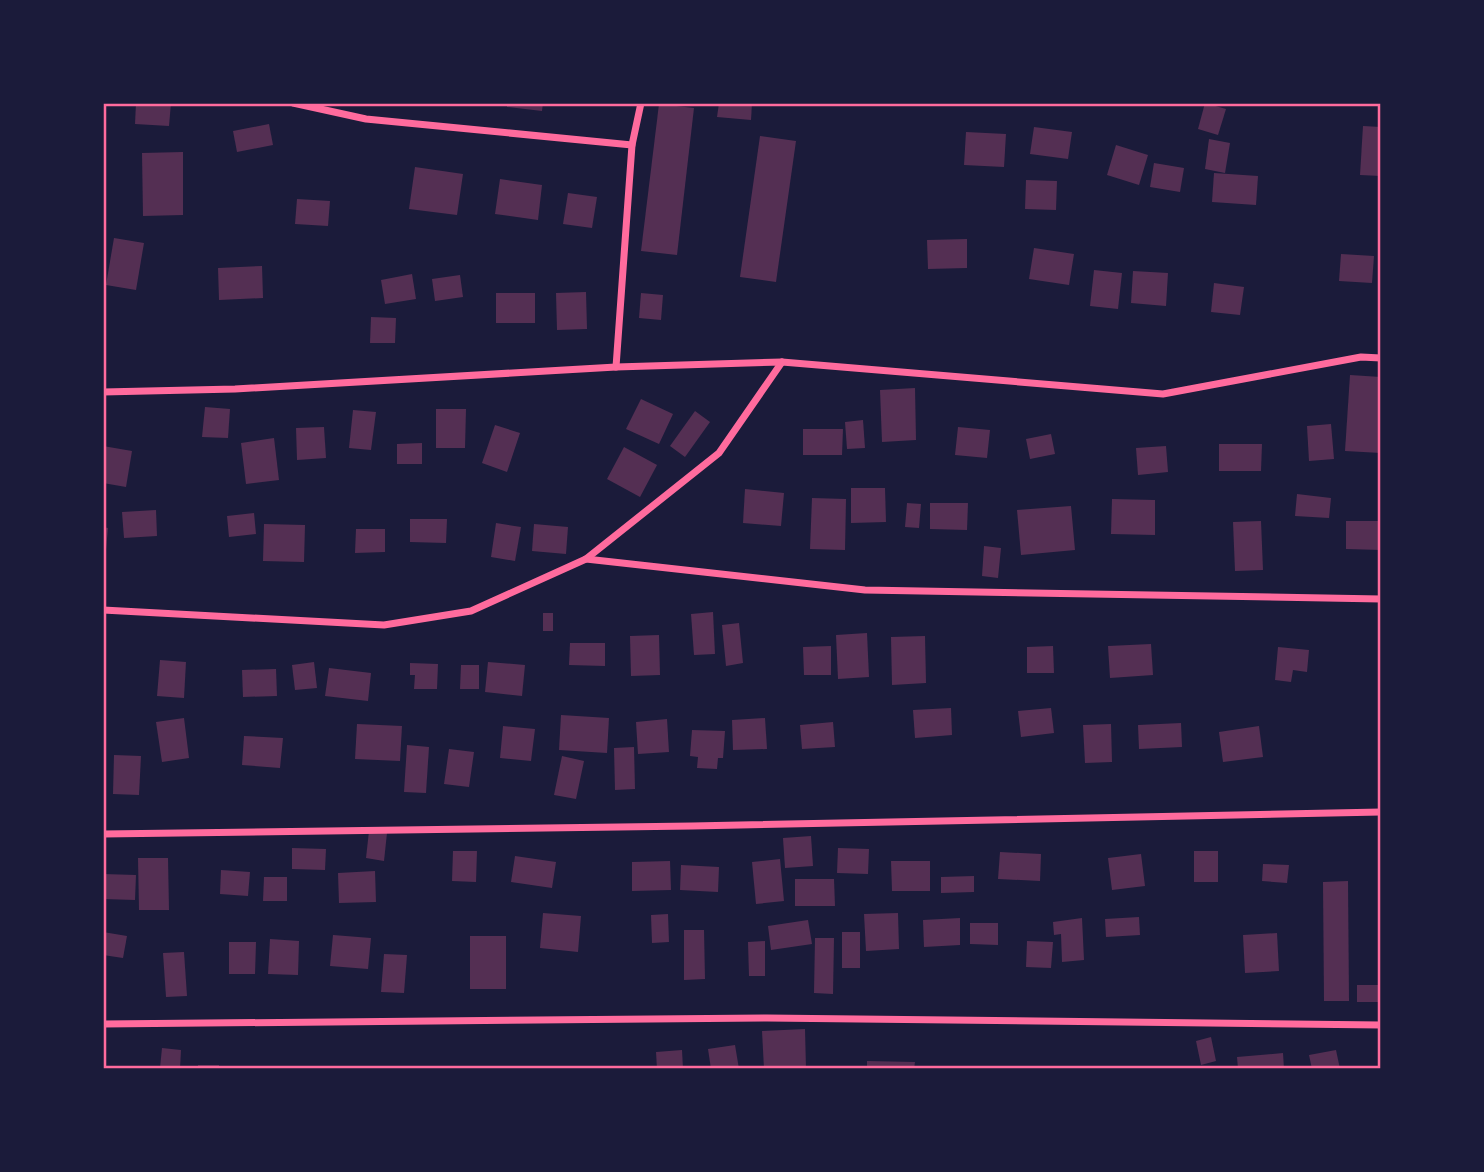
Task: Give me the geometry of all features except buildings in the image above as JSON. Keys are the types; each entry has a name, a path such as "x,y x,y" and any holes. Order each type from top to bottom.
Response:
{"street":[{"path":"293,103 366,119 632,145"},
{"path":"616,368 632,145 641,103"},
{"path":"103,392 782,362 1163,394 1361,357 1381,358"},
{"path":"103,610 384,625 471,611 586,559 719,453 782,362"},
{"path":"586,559 865,590 1381,599"},
{"path":"103,834 692,826 1381,812"},
{"path":"103,1024 767,1018 1381,1026"}]}
